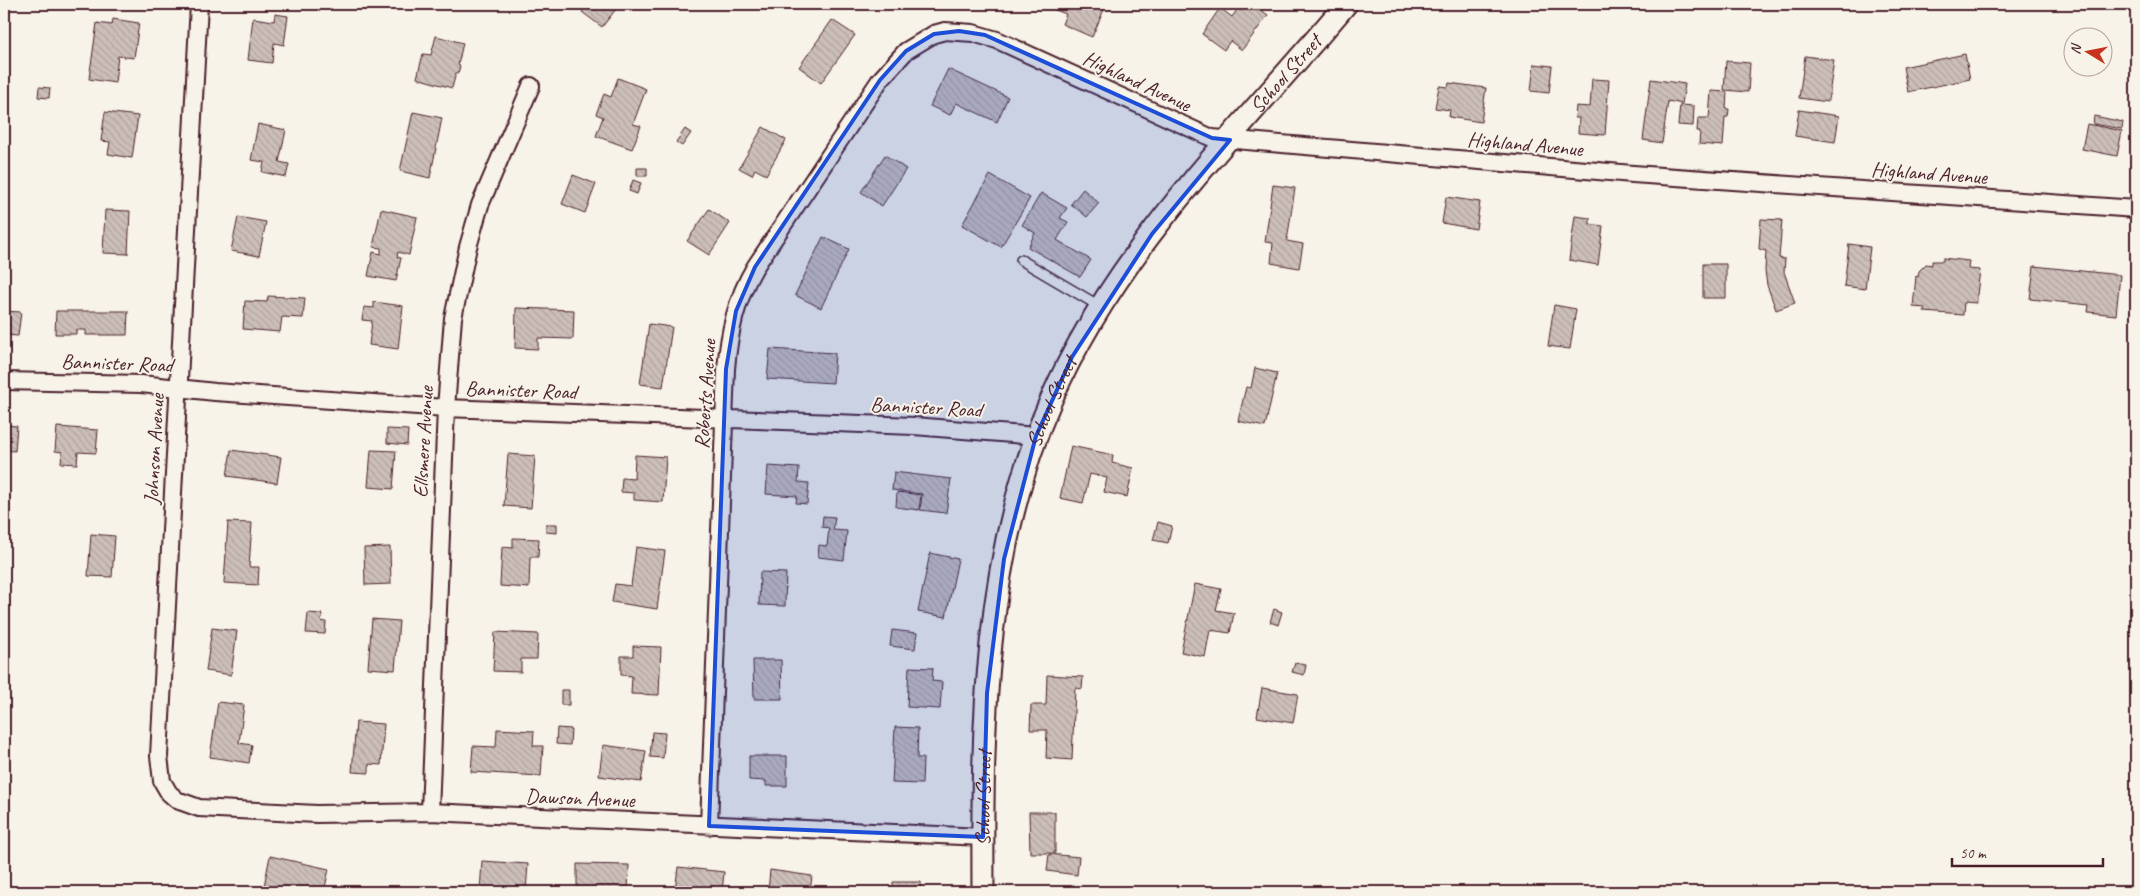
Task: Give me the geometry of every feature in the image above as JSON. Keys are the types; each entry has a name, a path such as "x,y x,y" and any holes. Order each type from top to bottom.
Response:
{"street":[{"name":"Johnson Avenue","path":"177,800 169,793 162,781 159,756 199,4"},
{"name":"School Street","path":"983,892 984,736 994,616 1010,528 1036,436 1051,399 1101,307 1147,241 1186,189 1346,4"},
{"name":"Highland Avenue","path":"934,34 959,31 985,35 1186,128 1212,138 1632,174 2136,209"},
{"name":"Roberts Avenue","path":"709,826 723,419 730,335 739,300 748,278 884,75 906,51 934,34"},
{"name":"Ellsmere Avenue","path":"430,812 446,408 453,318 468,247 480,205 531,86"},
{"name":"Bannister Road","path":"4,381 142,384 215,392 446,408 922,426 1036,436"},
{"name":"Dawson Avenue","path":"177,800 199,808 317,814 430,812 983,837"}],"lane":[{"path":"1021,260 1101,307"}],"highlighted area":[{"path":"959,31 985,35 1186,128 1212,138 1230,140 1152,234 1072,357 1036,436 1004,559 987,693 983,837 709,826 726,369 736,311 755,267 880,80 906,51 934,34"}],"building":[{"path":"585,4 620,4 602,27 582,12 587,5"},
{"path":"1046,4 1078,4 1088,8 1090,4 1106,5 1092,37 1062,24 1066,14 1045,6"},
{"path":"1241,4 1252,4 1268,15 1242,50 1230,41 1224,50 1202,34 1220,8 1232,17"},
{"path":"275,14 288,16 284,45 274,43 272,63 248,60 253,18 274,21"},
{"path":"113,19 139,23 134,58 118,56 115,83 89,79 97,23 112,25"},
{"path":"832,20 855,35 821,83 799,67"},
{"path":"436,36 463,43 458,65 460,66 452,88 417,78 423,54 431,55"},
{"path":"1965,54 1970,79 1908,92 1903,67"},
{"path":"1805,56 1834,60 1828,102 1799,98"},
{"path":"1726,61 1750,63 1748,92 1724,90"},
{"path":"1534,64 1552,66 1549,93 1531,91"},
{"path":"948,69 1008,97 997,122 956,103 950,115 930,106"},
{"path":"618,78 646,89 633,124 641,126 632,149 596,136 603,117 596,114 604,94 611,97"},
{"path":"1592,79 1609,80 1605,135 1578,133 1579,118 1575,118 1576,106 1590,107"},
{"path":"1651,79 1685,84 1682,104 1668,101 1662,143 1643,140"},
{"path":"1449,83 1486,88 1481,122 1449,117 1450,110 1435,108 1439,86 1448,87"},
{"path":"39,87 50,88 49,98 38,97"},
{"path":"1711,91 1727,92 1726,109 1729,109 1728,117 1725,117 1723,146 1699,144 1698,118 1709,118"},
{"path":"1680,105 1694,106 1693,126 1678,125"},
{"path":"1799,110 1839,116 1835,142 1795,136"},
{"path":"105,112 138,116 132,158 108,154 110,142 101,141"},
{"path":"413,112 442,118 430,178 400,171"},
{"path":"2094,116 2123,122 2122,129 2093,124"},
{"path":"258,124 286,130 279,162 289,164 286,177 262,172 264,162 251,160"},
{"path":"2087,124 2122,131 2117,156 2082,149"},
{"path":"763,127 786,140 766,175 755,169 752,175 739,168"},
{"path":"685,129 691,133 682,146 676,142"},
{"path":"885,155 906,169 882,206 861,192"},
{"path":"637,168 647,168 647,176 637,176"},
{"path":"573,175 596,184 585,213 562,204"},
{"path":"990,175 1030,198 1001,247 962,225"},
{"path":"633,180 641,183 637,194 629,191"},
{"path":"1273,185 1295,188 1287,241 1303,244 1299,268 1271,263 1273,243 1265,242"},
{"path":"1083,189 1099,203 1087,217 1071,204"},
{"path":"1041,193 1067,208 1060,218 1068,222 1057,240 1091,260 1080,277 1028,247 1035,233 1022,225"},
{"path":"1446,197 1480,202 1476,229 1442,223"},
{"path":"381,209 417,217 409,255 398,252 397,257 401,258 396,281 368,276 373,252 381,254 381,248 373,247"},
{"path":"709,209 730,223 709,255 687,241"},
{"path":"105,210 130,211 128,254 103,253"},
{"path":"1575,216 1590,218 1590,224 1603,226 1598,265 1569,260"},
{"path":"238,217 266,222 259,256 231,251"},
{"path":"1761,219 1782,220 1779,258 1785,259 1784,272 1795,303 1776,310 1767,285 1765,271 1766,251 1759,249"},
{"path":"823,237 849,249 821,308 795,295"},
{"path":"1849,244 1870,247 1865,289 1844,286"},
{"path":"1943,258 1969,261 1968,269 1980,270 1976,303 1964,302 1963,315 1924,312 1925,308 1913,307 1916,276 1918,277 1919,271 1926,264 1932,265 1932,261 1943,261"},
{"path":"1703,264 1726,264 1726,298 1703,298"},
{"path":"2034,266 2120,275 2116,315 2088,312 2089,305 2030,299"},
{"path":"268,296 305,298 303,318 282,317 280,332 243,329 245,301 267,302"},
{"path":"374,302 403,306 398,349 369,345 372,321 362,320 364,307 374,308"},
{"path":"1554,305 1576,309 1570,349 1548,346"},
{"path":"516,308 574,310 573,339 538,338 538,349 515,348"},
{"path":"4,311 21,312 18,336 4,335"},
{"path":"56,311 128,311 127,335 86,335 86,330 76,330 76,334 55,334"},
{"path":"649,324 672,327 663,387 640,384"},
{"path":"770,349 835,353 833,383 767,379"},
{"path":"1255,368 1277,373 1265,427 1238,421 1246,387 1251,388"},
{"path":"4,425 17,426 15,451 4,450"},
{"path":"57,427 98,430 96,453 78,452 77,464 61,463 62,452 55,451"},
{"path":"387,429 408,430 407,445 387,443"},
{"path":"1071,446 1113,455 1112,463 1133,468 1127,497 1104,492 1107,478 1090,474 1083,503 1060,498"},
{"path":"231,450 281,457 277,483 227,476"},
{"path":"371,450 396,451 393,489 368,487"},
{"path":"508,454 535,456 531,508 504,506"},
{"path":"635,455 666,457 663,502 634,500 634,493 621,492 622,478 634,479"},
{"path":"768,466 799,468 798,482 809,483 807,504 796,503 797,496 766,494"},
{"path":"894,472 951,479 946,513 920,510 922,494 892,490"},
{"path":"897,492 921,495 919,510 896,507"},
{"path":"823,516 835,517 833,530 847,531 844,560 818,557 819,545 827,546 829,528 822,527"},
{"path":"228,522 252,523 249,567 259,567 258,585 224,583"},
{"path":"1158,522 1172,526 1168,543 1153,540"},
{"path":"546,524 557,524 557,533 546,532"},
{"path":"91,534 115,536 112,577 88,576"},
{"path":"513,538 539,539 538,557 530,557 529,588 500,586 502,547 513,548"},
{"path":"390,547 391,584 365,585 364,548"},
{"path":"636,547 665,551 657,609 612,602 615,584 631,586"},
{"path":"930,553 958,559 946,617 918,612"},
{"path":"760,572 786,573 785,606 759,605"},
{"path":"1195,584 1221,589 1216,610 1234,613 1230,633 1210,630 1205,657 1181,652"},
{"path":"1274,609 1282,612 1278,625 1270,622"},
{"path":"308,613 322,614 321,621 326,622 325,634 306,633"},
{"path":"372,619 399,621 395,670 368,668"},
{"path":"212,628 237,631 231,675 206,671"},
{"path":"892,630 917,633 915,649 890,646"},
{"path":"495,632 538,634 537,659 521,659 521,672 493,671"},
{"path":"633,646 661,647 659,695 631,694 632,676 621,675 621,656 633,656"},
{"path":"753,660 781,660 782,699 754,699"},
{"path":"1295,663 1306,665 1304,675 1292,672"},
{"path":"909,667 933,668 932,681 942,682 940,709 907,707"},
{"path":"1047,675 1083,677 1082,689 1075,688 1072,760 1046,758 1047,730 1030,730 1031,705 1046,705"},
{"path":"1262,688 1298,694 1293,723 1257,717"},
{"path":"561,690 569,690 569,705 561,705"},
{"path":"218,702 244,705 239,743 252,745 249,763 210,757"},
{"path":"356,722 384,724 381,765 369,764 369,773 352,772"},
{"path":"895,727 918,728 917,758 923,758 922,784 892,783"},
{"path":"557,728 571,729 570,745 556,744"},
{"path":"497,729 534,731 533,746 543,746 541,776 471,772 473,746 496,747"},
{"path":"652,732 665,733 663,758 650,757"},
{"path":"603,745 646,751 641,782 599,776"},
{"path":"749,756 787,756 787,786 766,786 766,781 749,780"},
{"path":"1029,812 1055,812 1055,853 1030,853"},
{"path":"1049,854 1079,857 1077,875 1047,871"},
{"path":"270,856 329,869 324,892 292,892 264,886"},
{"path":"482,861 528,864 526,892 480,892"},
{"path":"577,864 629,865 628,892 577,892"},
{"path":"678,867 724,872 722,892 675,892"},
{"path":"770,870 812,876 810,892 768,892"},
{"path":"893,882 921,882 921,892 893,892"}]}
